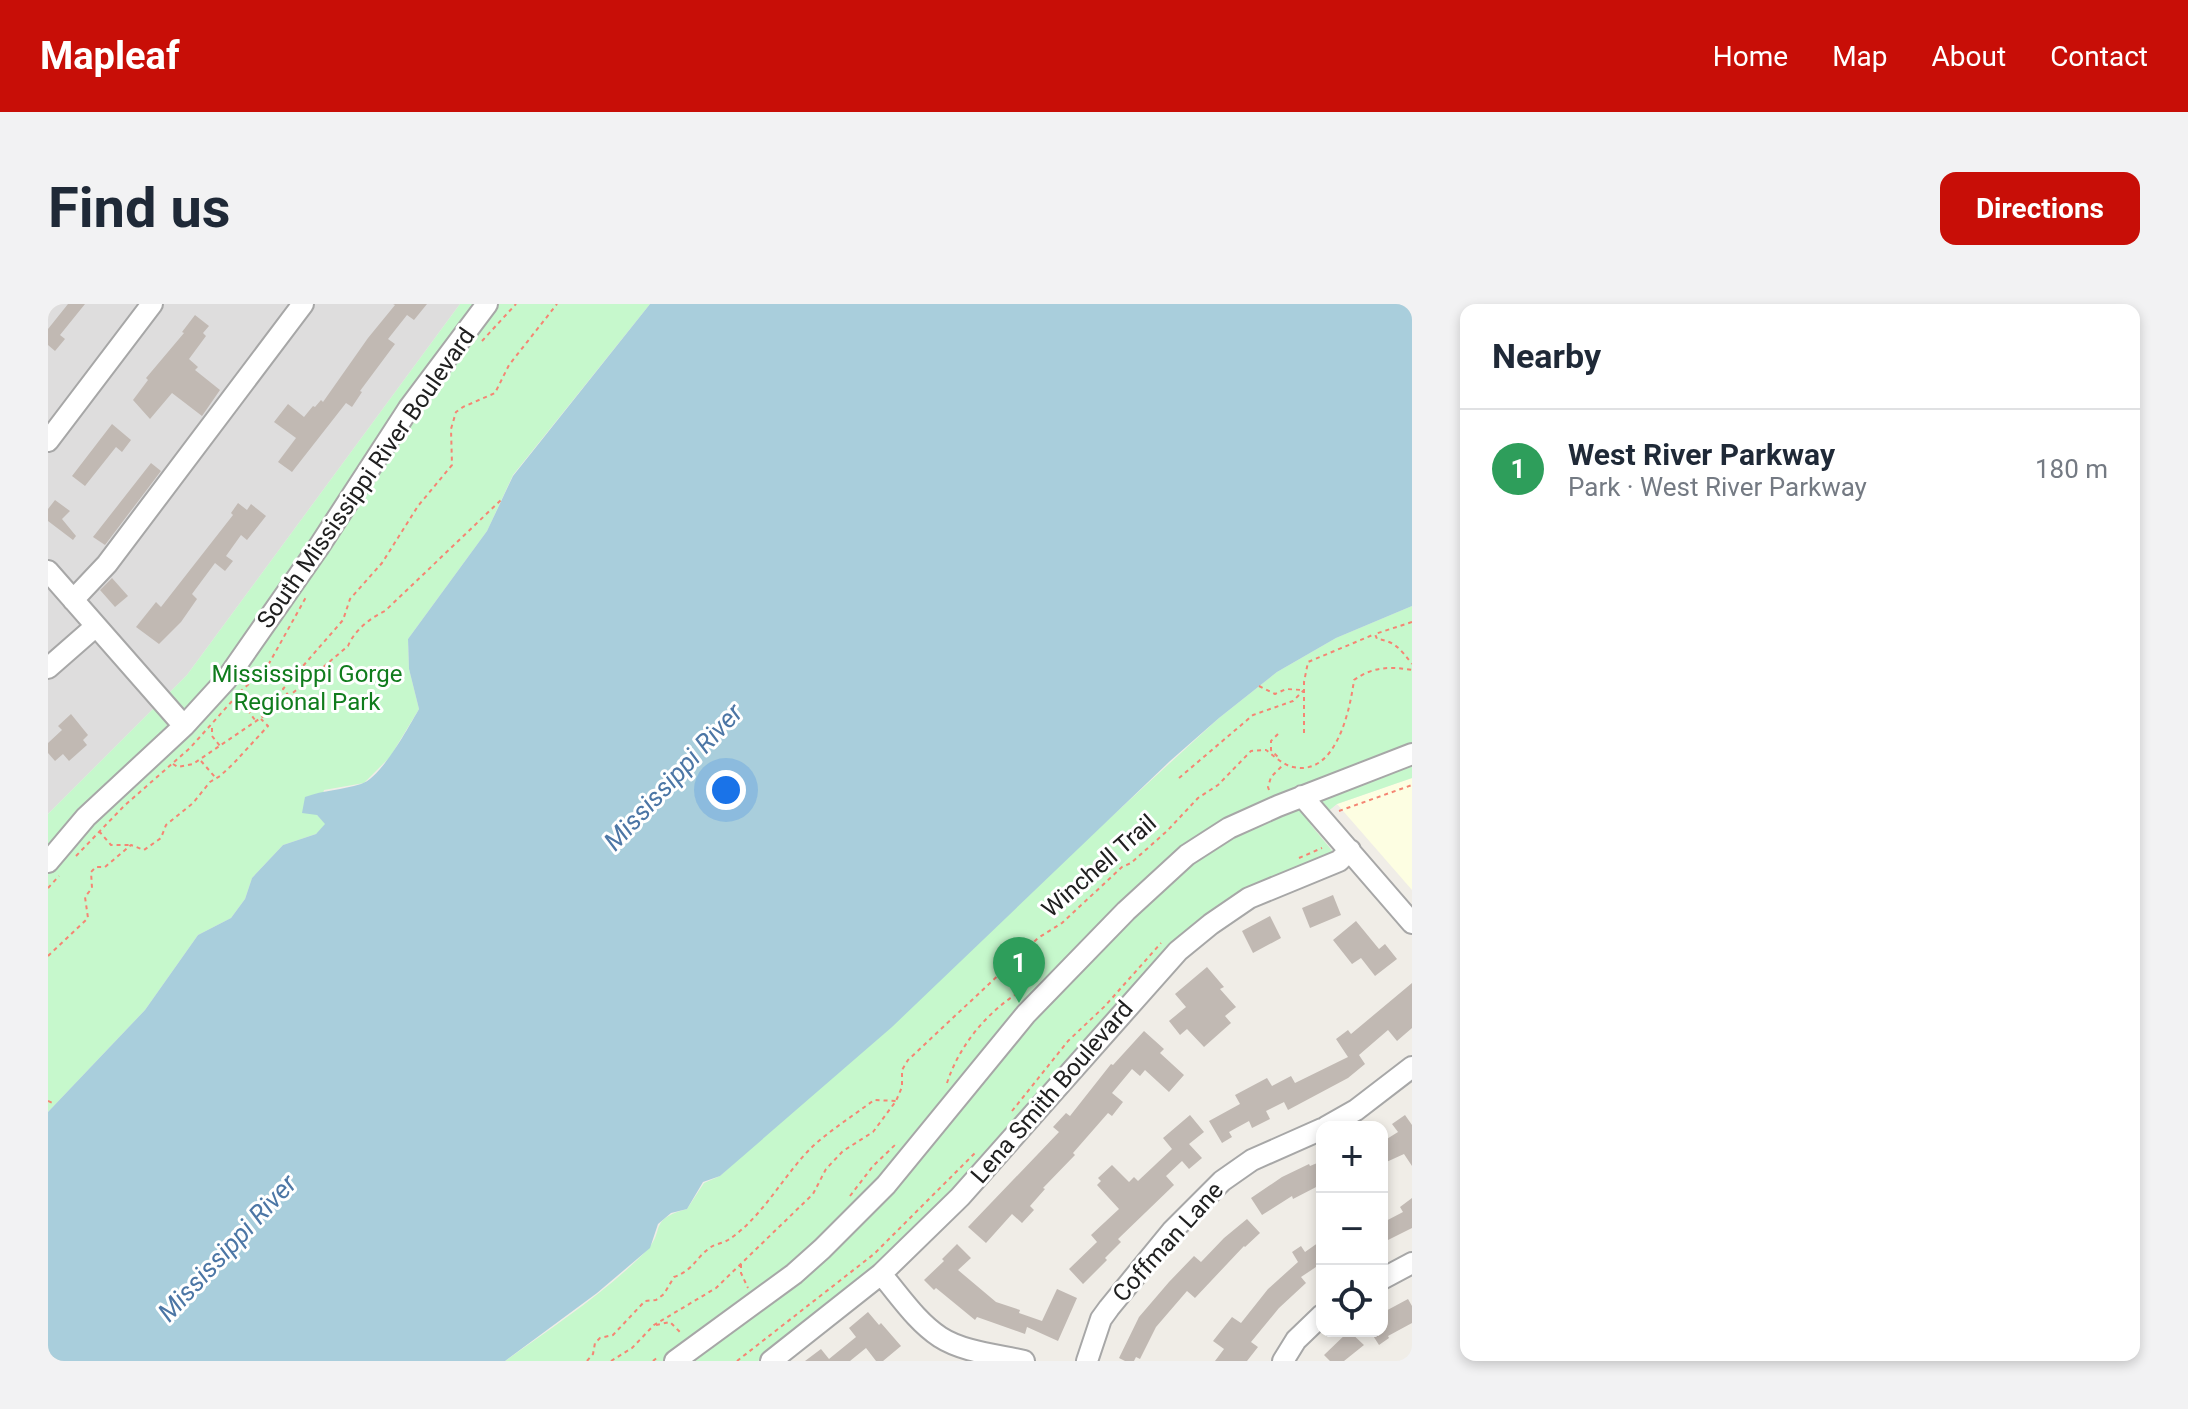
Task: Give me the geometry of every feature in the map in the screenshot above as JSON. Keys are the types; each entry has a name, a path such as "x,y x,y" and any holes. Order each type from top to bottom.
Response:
{"street":[{"path":"48,441 152,304"},
{"path":"73,600 107,564 303,304"},
{"name":"South Mississippi River Boulevard","path":"48,862 86,817 184,726 226,680 318,548 409,408 487,304"},
{"path":"48,571 184,726"},
{"path":"48,668 96,626"},
{"path":"675,1361 794,1274 854,1217 886,1185 1026,1014 1153,884 1205,842 1229,828 1412,754"},
{"path":"1302,796 1412,923"},
{"name":"Lena Smith Boulevard","path":"771,1361 881,1274 960,1197 1178,951 1249,898 1339,861 1350,850"},
{"name":"Coffman Lane","path":"1336,1121 1356,1110 1412,1067"},
{"name":"Coffman Lane","path":"1087,1361 1101,1319 1196,1205 1252,1160 1316,1132"},
{"path":"1388,1276 1412,1263"},
{"path":"881,1274 923,1324 943,1339 1024,1361"},
{"path":"1283,1361 1296,1340 1316,1321"}],"path":[{"path":"289,696 283,689 343,620 350,599 382,563 418,506 452,465 451,429 456,412 495,393 509,365 557,304"},
{"path":"172,763 187,767 200,760 289,696 348,646 351,638 374,616 394,602 501,500"},
{"path":"1304,733 1304,690 1308,662 1412,622"},
{"path":"1375,634 1377,639 1389,640 1399,647 1412,664"},
{"path":"1278,734 1271,741 1271,750 1284,764 1306,768 1320,761 1336,744 1350,711 1354,680 1367,671 1393,667 1412,670"},
{"path":"1259,686 1275,694 1286,689 1304,690"},
{"path":"1179,778 1253,715 1293,701 1304,690"},
{"path":"237,695 256,721"},
{"path":"99,831 111,845 131,845 144,850 161,838 166,825 193,803 210,782 268,726 261,718"},
{"path":"212,725 212,736 220,746"},
{"name":"Winchell Trail","path":"611,1361 632,1348 654,1325 716,1288 813,1194 826,1169 843,1151 873,1132 896,1101 902,1087 902,1070 908,1060 1038,938 1062,923 1122,867 1131,863 1167,831 1183,810 1218,785 1251,751 1266,750 1280,760"},
{"path":"200,760 216,778"},
{"path":"1272,794 1268,787 1271,777 1284,764"},
{"path":"1339,811 1412,785"},
{"path":"48,956 88,918 85,897 92,888 91,872 96,867 105,867 131,845"},
{"path":"1296,859 1325,847"},
{"path":"1011,1113 1068,1041 1105,1006 1151,951 1167,938"},
{"path":"944,1093 954,1063 971,1034 1026,987 1037,984"},
{"path":"587,1361 600,1338 613,1335 645,1301 656,1300 664,1294 674,1277 688,1272 710,1247 728,1240 748,1222 807,1152 828,1132 874,1100 896,1101"},
{"path":"48,1101 55,1104"},
{"path":"848,1200 873,1166 902,1140"},
{"path":"737,1361 874,1254 976,1152"},
{"path":"741,1263 741,1273 749,1290"},
{"path":"654,1325 670,1322 684,1337"}],"shaded area":[{"path":"48,304 460,304 187,675 48,814"},
{"path":"1412,778 1412,890 1337,804"}],"green space":[{"name":"Mississippi Gorge Regional Park","path":"460,304 650,304 513,475 487,531 408,639 409,669 419,709 390,757 364,783 324,790 317,815 326,824 316,834 283,845 252,878 245,899 231,918 198,935 145,1010 48,1112 48,814 187,675"},
{"path":"1412,606 1412,778 1337,804 1311,825 1334,853 1245,891 955,1191 875,1268 758,1361 505,1361 632,1265 653,1243 659,1226 667,1217 687,1209 704,1183 720,1176 1219,718 1277,672 1336,638"}],"water":[{"name":"Mississippi River","path":"650,304 1412,304 1412,606 1336,638 1277,672 1219,718 1170,761 892,1027 720,1176 703,1182 687,1209 671,1213 658,1224 650,1248 597,1293 505,1361 48,1361 48,1112 145,1010 198,935 231,918 245,899 252,878 283,845 316,834 325,824 317,815 302,813 305,797 361,784 385,763 419,709 409,669 408,639 487,531 513,476"}],"building":[{"path":"68,304 85,304 60,335 65,339 55,351 48,345 48,329"},
{"path":"393,304 427,304 414,320 407,315 388,339 395,344 360,391 352,407 346,403 292,472 278,462 296,438 274,422 288,404 304,417 313,406 321,400 323,402"},
{"path":"195,315 209,326 203,333 206,336 189,359 198,367 195,370 220,390 202,416 172,393 150,419 133,400 148,380 146,378"},
{"path":"112,424 131,440 122,452 116,447 85,486 72,476"},
{"path":"151,463 161,471 105,545 93,537"},
{"path":"55,500 70,511 62,519 76,536 73,540 48,521 48,509"},
{"path":"238,503 247,510 251,504 266,516 247,540 241,535 226,556 233,561 225,571 215,563 192,594 197,599 181,622 159,644 136,627 156,602 161,607 233,515 231,513"},
{"path":"112,578 128,596 115,607 100,590"},
{"path":"71,714 88,735 83,740 87,745 69,761 63,754 55,761 48,753 48,743 62,730 58,726"},
{"path":"1333,895 1341,915 1310,928 1302,908"},
{"path":"1270,916 1281,938 1253,953 1242,931"},
{"path":"1356,921 1379,949 1385,944 1397,959 1375,976 1361,958 1352,964 1333,940"},
{"path":"1207,967 1236,1007 1225,1016 1231,1023 1204,1047 1187,1029 1180,1035 1169,1021 1186,1007 1175,994"},
{"path":"1412,983 1412,1028 1397,1041 1388,1030 1359,1055 1365,1064 1348,1078 1288,1110 1284,1102 1266,1111 1270,1119 1252,1128 1249,1121 1229,1132 1232,1137 1222,1143 1209,1121 1240,1104 1235,1095 1267,1078 1272,1086 1291,1076 1295,1083 1348,1057 1336,1039 1348,1030 1351,1034"},
{"path":"1144,1031 1164,1049 1160,1053 1184,1075 1169,1092 1145,1070 1140,1076 1132,1069 1112,1093 1123,1102 1112,1116 1108,1113 1073,1153 1075,1155 1043,1188 1030,1206 1034,1210 1022,1223 1012,1214 986,1243 968,1227 1059,1132 1053,1127 1066,1113 1070,1116 1111,1064"},
{"path":"1190,1115 1204,1132 1189,1144 1202,1158 1189,1169 1182,1161 1166,1176 1174,1185 1118,1239 1121,1242 1105,1258 1107,1260 1083,1284 1069,1269 1097,1242 1091,1235 1119,1209 1097,1185 1101,1181 1098,1178 1112,1165 1129,1182 1134,1177 1138,1181 1172,1149 1163,1138"},
{"path":"1405,1115 1412,1125 1412,1166 1404,1154 1388,1161 1388,1138 1398,1132 1392,1124"},
{"path":"1316,1164 1316,1187 1293,1199 1292,1196 1262,1215 1251,1198 1282,1177"},
{"path":"1412,1198 1412,1228 1388,1240 1388,1220 1403,1212 1400,1207"},
{"path":"1247,1219 1260,1233 1195,1298 1187,1291 1156,1327 1140,1359 1136,1357 1134,1361 1125,1361 1119,1358 1139,1317 1169,1282 1194,1256 1201,1262"},
{"path":"957,1244 971,1258 958,1270 996,1302 1020,1310 1019,1313 1042,1321 1057,1289 1077,1298 1058,1341 1027,1327 1025,1334 977,1317 975,1320 936,1288 934,1290 924,1280"},
{"path":"1316,1244 1316,1267 1301,1277 1306,1283 1279,1308 1251,1342 1258,1347 1247,1361 1215,1361 1224,1349 1213,1341 1232,1317 1241,1323 1268,1289 1298,1262 1292,1252 1301,1246 1305,1252"},
{"path":"1408,1299 1412,1306 1412,1323 1388,1336 1388,1310"},
{"path":"868,1312 901,1346 883,1361 876,1361 866,1348 850,1361 805,1361 821,1349 829,1359 856,1337 849,1328"},
{"path":"1388,1336 1389,1338 1379,1345 1374,1337"},
{"path":"1343,1337 1355,1337 1364,1345 1344,1361 1330,1361 1324,1355"}],"place":[{"name":"West River Parkway","path":"1019,1003"}]}
